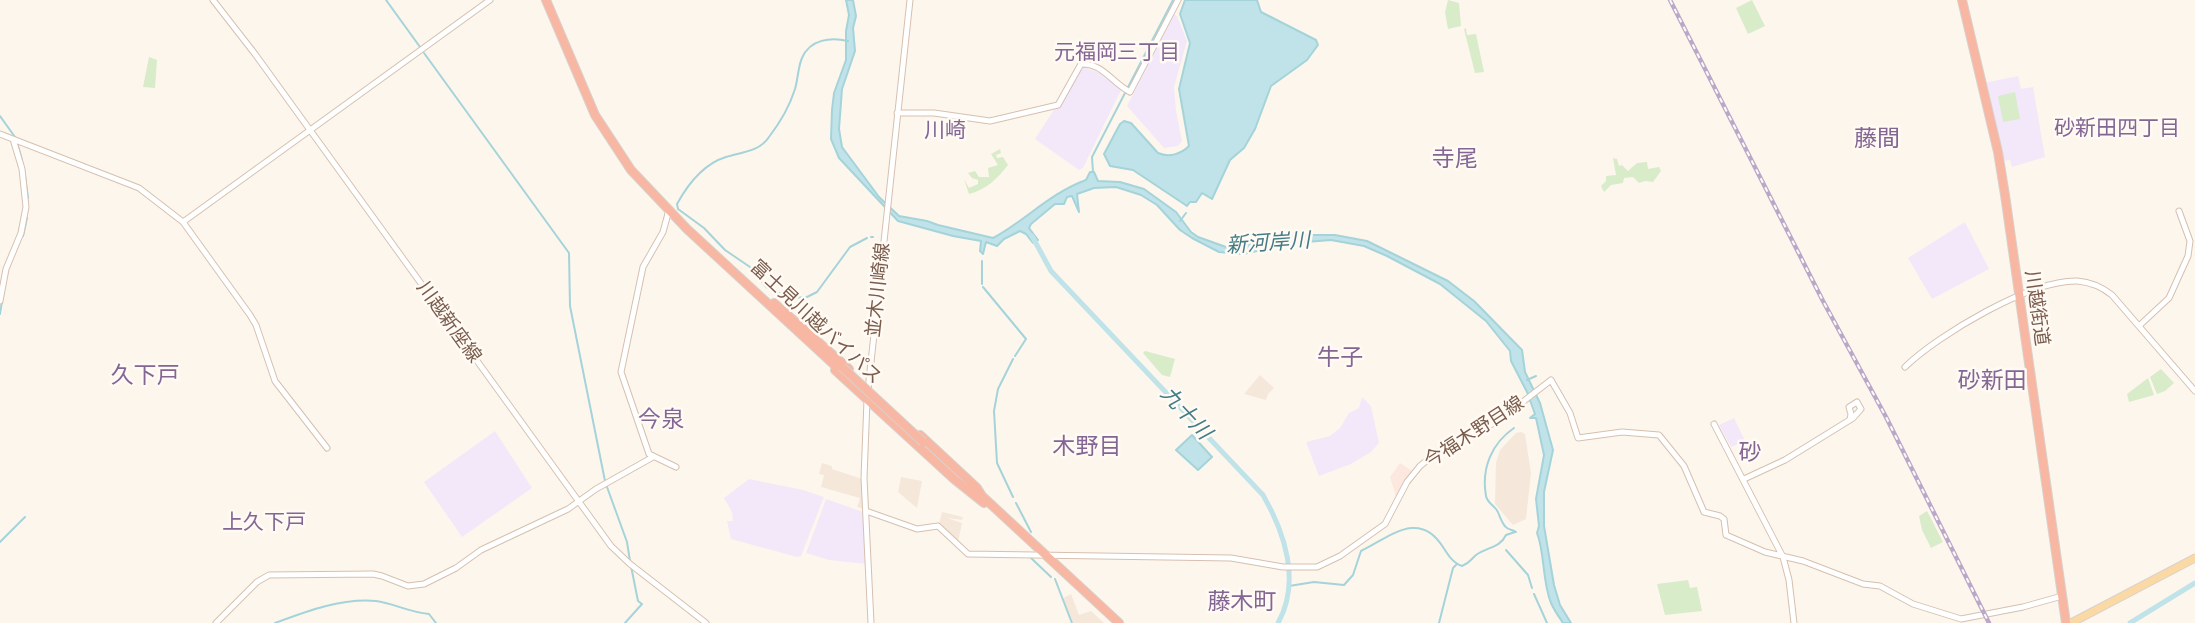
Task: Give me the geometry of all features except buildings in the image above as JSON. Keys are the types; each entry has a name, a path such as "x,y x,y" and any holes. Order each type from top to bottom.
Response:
{"highway":[{"name":"富士見川越バイパス","path":"548,0 601,120 631,164 670,209 761,297 1119,623"},
{"name":"川越街道","path":"1962,0 2000,163 2066,623"},
{"name":"富士見川越バイパス","path":"670,209 841,369"},
{"path":"761,297 765,304 961,486 983,500"},
{"path":"770,301 798,322 962,473 983,500"},
{"name":"富士見川越バイパス","path":"1043,555 1113,623"}],"main road":[{"path":"2071,623 2195,558"}],"street":[{"name":"川越新座線","path":"213,0 256,54 619,555 706,623"},
{"path":"183,222 489,0"},
{"name":"並木川崎線","path":"871,623 864,435 910,0"},
{"path":"897,113 934,113 990,121 1058,105 1083,63 1105,70 1111,79 1130,92 1178,0"},
{"path":"0,134 137,186 183,222 256,325 275,381 327,448"},
{"path":"0,301 6,269 24,224 26,207 24,180 15,140"},
{"path":"670,209 663,232 643,267 621,372 649,454 676,467"},
{"path":"2140,326 2169,298 2189,252 2190,241 2179,211"},
{"path":"1905,367 1940,340 1995,306 2020,295 2073,281 2088,283 2112,295 2195,391"},
{"name":"今福木野目線","path":"866,511 917,529 938,526 968,554 1231,558 1311,569 1332,561 1387,521 1407,482 1420,466 1440,450 1498,421 1551,380 1570,413 1578,438 1622,432 1659,435 1684,466 1705,514 1724,519 1726,535 1768,553 1863,584 1880,586 1913,604 1961,619 2062,596"},
{"path":"1744,479 1785,460 1850,420"},
{"path":"1714,424 1783,556 1794,623"},
{"path":"216,623 257,582 274,574 373,574 408,586 420,586 456,568 485,548 579,502 596,489 653,457"}],"shaded area":[{"path":"1174,14 1187,41 1174,87 1182,141 1178,146 1164,148 1127,106"},
{"path":"1083,65 1104,74 1121,90 1083,168 1079,170 1035,139"},
{"path":"2018,76 2021,89 2033,87 2045,157 2012,167 2010,160 2003,161 1984,83"},
{"path":"1965,222 1989,269 1932,299 1908,258"},
{"path":"1260,375 1274,388 1266,400 1244,394"},
{"path":"1362,397 1371,406 1379,443 1371,452 1351,464 1319,476 1306,442 1330,436 1340,428 1349,413 1359,408"},
{"path":"1734,418 1745,441 1731,447 1719,425"},
{"path":"495,431 532,488 462,537 424,482"},
{"path":"1516,433 1525,434 1531,473 1526,519 1513,525 1495,504 1496,463 1500,450"},
{"path":"822,463 862,479 864,509 857,507 860,498 821,487 824,475 819,474"},
{"path":"1400,463 1412,471 1396,497 1390,477"},
{"path":"901,477 922,481 917,508 898,492"},
{"path":"749,479 824,497 801,556 731,539 727,521 733,521 732,512 724,498"},
{"path":"826,499 863,512 866,564 829,560 806,553"},
{"path":"942,512 963,517 962,520 947,518 962,523 958,542 939,524"},
{"path":"1071,594 1079,615 1091,611 1104,623 1073,623 1063,598"}],"green space":[{"path":"1448,0 1459,3 1461,26 1448,29 1445,12"},
{"path":"1752,0 1765,26 1748,34 1736,8"},
{"path":"1466,28 1467,35 1476,34 1484,72 1475,73 1464,29"},
{"path":"149,57 157,60 155,88 143,87"},
{"path":"2015,92 2020,119 2003,122 1998,96"},
{"path":"1000,149 1001,153 996,155 997,158 1003,157 1008,165 991,183 969,194 964,179 969,188 978,184 978,180 968,173 975,171 979,177 989,177 988,168 998,165 991,154"},
{"path":"1613,158 1617,159 1619,166 1622,165 1628,171 1637,163 1647,162 1648,169 1659,167 1661,171 1653,182 1639,183 1633,177 1624,178 1623,183 1611,185 1604,192 1601,186 1606,181 1606,176 1616,175"},
{"path":"1145,351 1175,359 1170,377 1162,375 1143,353"},
{"path":"2161,369 2174,383 2157,394 2150,377"},
{"path":"2148,378 2154,395 2129,402 2127,394"},
{"path":"1927,511 1943,542 1931,548 1922,530 1919,516"},
{"path":"1688,580 1690,588 1697,587 1702,611 1665,615 1657,584"}],"water":[{"name":"新河岸川","path":"846,0 853,0 856,16 853,28 855,51 842,89 839,129 842,147 879,197 899,216 993,238 1061,192 1086,180 1090,172 1094,172 1098,181 1120,182 1144,189 1176,212 1198,237 1226,247 1307,235 1335,235 1367,241 1448,281 1474,301 1522,350 1525,372 1540,403 1553,450 1544,492 1544,526 1554,585 1560,605 1571,623 1563,623 1551,603 1546,586 1537,533 1539,526 1536,499 1544,455 1536,418 1530,418 1535,414 1511,361 1510,351 1486,321 1440,284 1364,246 1331,240 1293,243 1243,254 1219,252 1180,230 1157,205 1141,195 1116,187 1094,188 1077,194 1079,212 1072,196 1067,197 1064,204 1055,204 1031,224 1029,228 1038,240 1033,243 1020,231 997,246 986,242 983,254 980,251 981,241 898,221 839,158 831,139 834,93 846,60 849,15"},
{"path":"1185,0 1257,0 1261,12 1316,40 1318,45 1307,60 1271,86 1255,129 1244,148 1230,160 1212,199 1202,193 1196,202 1190,202 1187,206 1133,170 1110,166 1104,154 1124,121 1131,123 1158,153 1175,154 1189,146 1179,89 1190,43 1180,14"},
{"path":"1192,435 1212,457 1198,470 1176,450"}],"waterway":[{"path":"386,0 420,47"},
{"path":"1093,172 1092,157 1173,0"},
{"path":"848,41 828,40 810,47 801,62 795,89 787,108 765,142 755,149 710,164 691,182 677,204 678,209 704,228 725,250 750,267 766,287 790,298 807,297 817,292 850,247 867,238"},
{"path":"424,53 569,253 570,306 605,481"},
{"path":"0,116 15,137"},
{"path":"17,142 22,160"},
{"path":"25,176 28,198"},
{"path":"1180,221 1186,213"},
{"path":"23,236 27,218"},
{"name":"九十川","path":"1032,236 1051,271 1263,495 1278,525 1289,575 1285,607 1278,623"},
{"path":"982,261 982,284"},
{"path":"983,287 1026,339 1015,356"},
{"path":"0,314 2,301"},
{"path":"1013,359 998,389 994,411 997,463 1013,497"},
{"path":"1527,380 1536,376"},
{"path":"1514,428 1494,449 1487,466 1485,486 1487,498 1503,524 1516,532"},
{"path":"607,487 627,542 630,561"},
{"path":"1016,503 1031,532"},
{"path":"0,542 25,517"},
{"path":"1289,586 1314,582 1344,585 1353,575 1361,551 1404,530 1414,528 1434,536 1451,558 1462,566 1480,552 1493,547 1506,535 1515,532"},
{"path":"1506,550 1528,575 1532,588"},
{"path":"1030,557 1051,577"},
{"path":"1439,623 1456,565"},
{"path":"625,623 642,604 638,601 631,566"},
{"path":"1055,579 1072,623"},
{"path":"2130,623 2195,583"},
{"path":"1534,594 1547,623"},
{"path":"275,623 324,606 350,601 376,601 429,614 436,623"}],"railway":[{"path":"1670,0 1823,301 1886,417 1989,623"}],"district":[{"name":"元福岡三丁目","path":"1117,52"},
{"name":"砂新田四丁目","path":"2117,128"},
{"name":"川崎","path":"945,130"},
{"name":"藤間","path":"1877,139"},
{"name":"寺尾","path":"1455,159"},
{"name":"牛子","path":"1340,358"},
{"name":"久下戸","path":"145,376"},
{"name":"砂新田","path":"1992,381"},
{"name":"今泉","path":"661,420"},
{"name":"木野目","path":"1087,447"},
{"name":"砂","path":"1750,453"},
{"name":"上久下戸","path":"264,522"},
{"name":"藤木町","path":"1242,602"}]}
